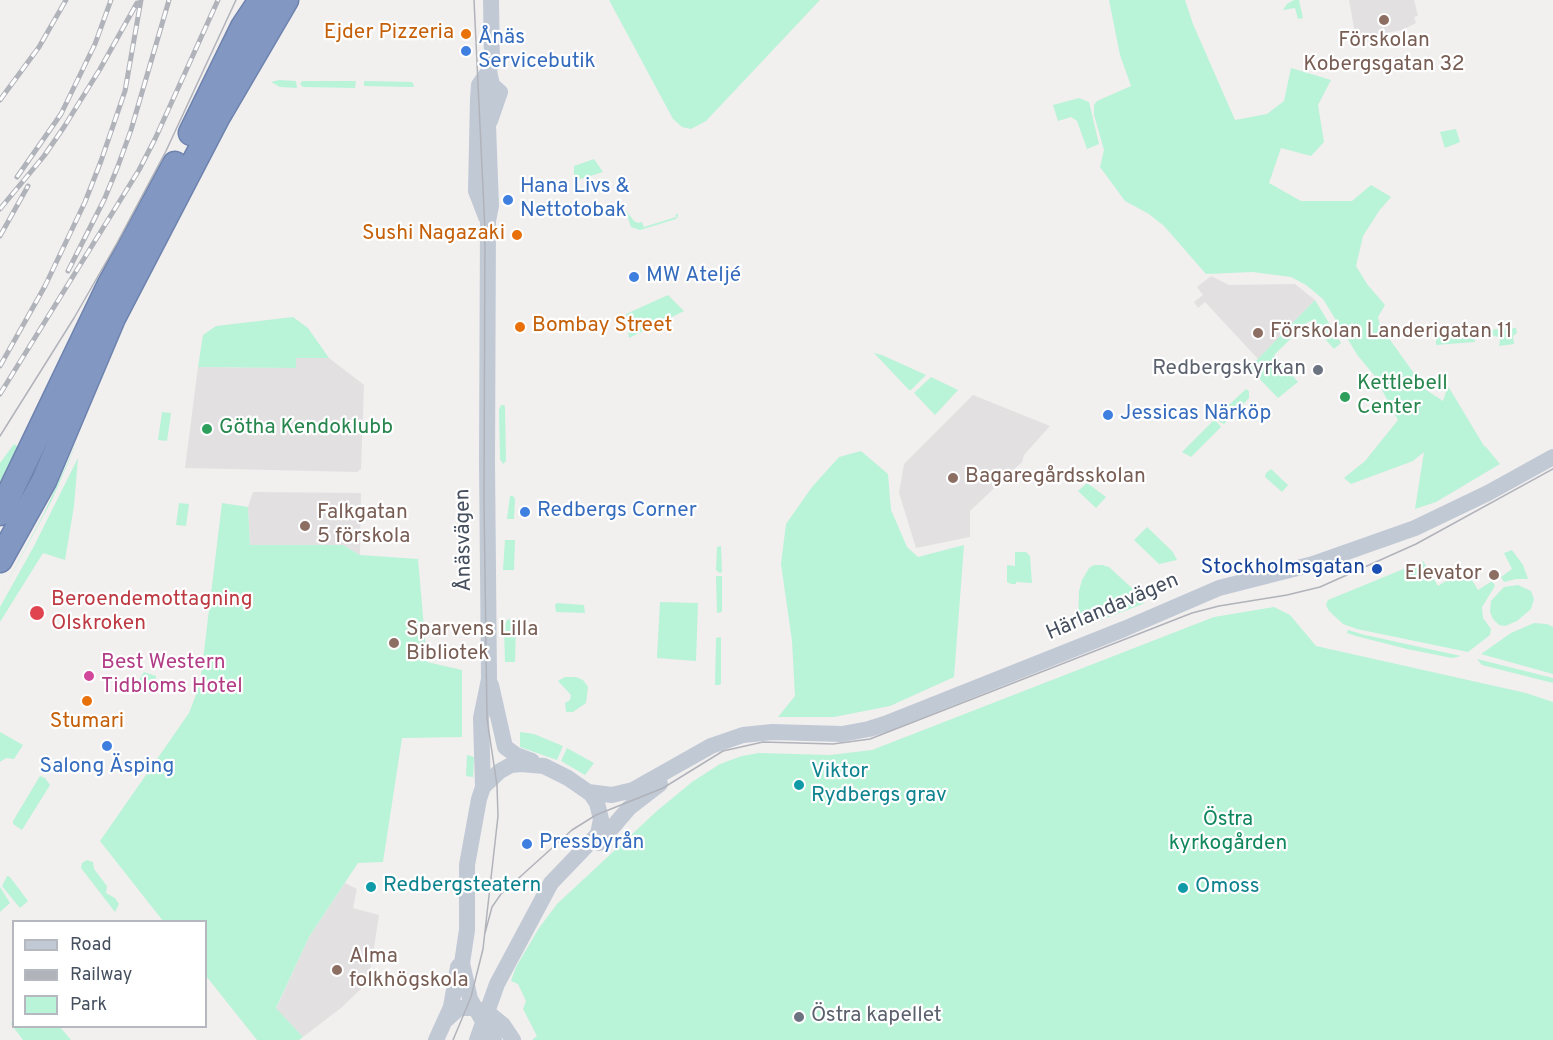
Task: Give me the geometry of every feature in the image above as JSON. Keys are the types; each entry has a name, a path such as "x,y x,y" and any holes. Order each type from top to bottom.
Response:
{"highway":[{"path":"0,513 109,286 179,156 243,27 261,0"},
{"path":"0,560 44,481 113,318 217,118 286,0"}],"street":[{"path":"479,86 492,62 491,0"},
{"name":"Ånäsvägen","path":"488,125 500,92 490,82 489,71"},
{"name":"Ånäsvägen","path":"462,963 467,930 467,865 483,787 481,718 489,679 488,221 491,206 488,125 484,97 479,86"},
{"name":"Ånäsvägen","path":"479,86 476,191 488,221"},
{"name":"Härlandavägen","path":"588,792 612,795 626,792 711,746 743,735 772,732 842,734 885,724 1124,629 1219,588 1313,564 1415,528 1488,493 1553,457"},
{"path":"489,679 505,747 516,755 538,763"},
{"name":"Härlandavägen","path":"561,873 580,863 629,808 659,785 682,763"},
{"path":"483,787 500,771 511,765 521,764 544,766 568,778 588,792"},
{"name":"Härlandavägen","path":"481,1021 551,883 598,834 599,808 588,792"},
{"path":"435,1038 447,1019 458,967 462,963"},
{"path":"462,963 466,988 481,1021 494,1040"},
{"path":"495,990 515,1040"},
{"path":"447,1019 459,1008 481,1021 503,1025 515,1040"}],"shaded area":[{"name":"Förskolan Kobergsgatan 32","path":"1349,0 1414,0 1418,16 1414,17 1416,23 1402,30 1356,39"},
{"name":"Förskolan Landerigatan 11","path":"1211,276 1229,285 1295,284 1315,300 1258,359 1205,302 1198,308 1194,302 1203,295 1197,287"},
{"path":"296,358 329,358 364,385 361,469 357,472 185,468 198,367 295,368"},
{"name":"Bagaregårdsskolan","path":"973,395 1050,426 1024,455 1022,462 970,511 970,537 916,548 899,493 904,464"},
{"name":"Falkgatan 5 förskola","path":"253,492 361,493 360,555 343,545 250,545 248,507"},
{"path":"345,883 357,889 353,908 379,915 371,967 363,987 341,1008 303,1037 276,1009 309,937"}],"green space":[{"path":"609,0 820,0 706,121 691,129 682,127 673,119"},
{"path":"1109,0 1185,0 1193,24 1235,120 1267,114 1284,101 1291,68 1331,80 1318,105 1324,142 1311,156 1281,148 1269,183 1301,201 1352,201 1371,185 1391,197 1363,236 1356,266 1367,284 1385,305 1378,317 1380,326 1426,390 1443,401 1448,386 1484,446 1500,464 1436,502 1415,509 1424,452 1413,461 1351,484 1344,478 1365,461 1398,420 1374,375 1358,356 1323,299 1306,285 1291,277 1253,272 1206,274 1164,226 1149,214 1125,201 1100,167 1104,150 1094,115 1094,105 1097,101 1131,86 1120,55"},
{"path":"1294,0 1299,0 1303,18 1298,19 1295,8 1283,10"},
{"path":"296,81 297,88 280,87 271,82"},
{"path":"302,81 356,81 355,88 303,87 300,84"},
{"path":"364,81 412,82 414,86 364,86"},
{"path":"1079,98 1089,102 1099,144 1087,149 1077,121 1071,117 1058,121 1053,105"},
{"path":"1456,129 1460,142 1445,148 1440,132"},
{"path":"594,159 603,172 574,181 574,166"},
{"path":"625,209 634,221 642,222 644,227 676,217 676,214 678,216 676,219 640,230 631,227"},
{"path":"668,295 684,311 629,338 626,314"},
{"path":"1315,300 1341,343 1334,349 1309,321 1274,355 1298,382 1278,398 1249,368"},
{"path":"293,317 308,328 329,358 296,358 296,368 198,367 203,335 216,326"},
{"path":"1516,328 1517,333 1513,336 1514,344 1499,346 1498,337 1485,333 1485,330"},
{"path":"1468,331 1469,337 1475,337 1475,342 1436,345 1436,333"},
{"path":"874,353 882,355 926,375 909,390"},
{"path":"931,377 958,390 935,415 914,393"},
{"path":"1246,389 1249,391 1249,398 1224,424 1220,422 1216,417"},
{"path":"501,405 505,407 506,461 503,464 500,459 499,410"},
{"path":"162,412 171,413 167,441 158,440"},
{"path":"1213,421 1221,427 1191,457 1182,452"},
{"path":"78,440 52,500 0,596 44,513"},
{"path":"14,444 17,450 0,485 0,463"},
{"path":"861,451 888,474 891,510 907,547 918,557 964,545 954,677 890,706 834,717 778,717 795,696 792,641 781,564 786,524 812,487 839,457"},
{"path":"78,458 74,506 65,560 43,553 0,622 0,607 33,548"},
{"path":"1271,469 1288,485 1282,492 1265,477"},
{"path":"1087,483 1106,497 1096,508 1078,491"},
{"path":"510,496 515,499 514,519 507,519"},
{"path":"179,503 189,504 186,526 176,525"},
{"path":"222,503 248,507 250,545 343,545 360,555 418,559 427,662 462,670 462,737 402,738 383,862 358,863 309,937 276,1008 303,1037 299,1040 257,1040 207,977 207,920 162,920 100,841 189,713 200,684"},
{"path":"1147,527 1173,552 1177,560 1159,564 1134,540"},
{"path":"505,540 515,540 514,570 503,570"},
{"path":"721,546 722,572 720,573 716,570 717,547"},
{"path":"1512,550 1523,565 1528,579 1504,582 1501,577 1512,569 1504,553"},
{"path":"1015,552 1026,552 1030,556 1032,583 1011,584 1007,582 1007,565 1015,566"},
{"path":"1423,561 1438,586 1449,579 1461,581 1470,577 1478,590 1492,581 1495,586 1482,607 1483,618 1491,629 1490,635 1468,652 1357,629 1343,624 1326,605 1328,600"},
{"path":"1094,565 1109,567 1145,600 1143,604 1082,627 1078,623 1079,591 1082,580 1089,568"},
{"path":"716,576 722,576 722,612 717,613"},
{"path":"1518,585 1531,591 1534,599 1531,609 1517,621 1505,626 1499,625 1490,612 1491,601 1504,587"},
{"path":"660,602 698,603 696,661 657,658"},
{"path":"557,603 584,605 585,613 556,612"},
{"name":"Östra kyrkogården","path":"1274,607 1290,615 1316,646 1526,693 1553,702 1553,1040 532,1040 537,1036 523,1009 526,1001 518,984 511,981 516,967 539,928 557,904 658,810 692,782 720,764 759,753 830,755 872,750 1214,617"},
{"path":"511,619 516,624 515,662 505,662 504,627 507,620"},
{"path":"1534,623 1553,627 1553,674 1481,654 1511,633"},
{"path":"1348,630 1461,656 1452,658 1407,649 1356,636 1347,633"},
{"path":"721,637 721,684 715,685 716,638"},
{"path":"1477,659 1553,678 1553,683 1482,665"},
{"path":"144,672 156,676 155,688 138,682"},
{"path":"565,677 576,677 583,680 588,687 586,703 573,712 566,712 565,703 570,700 571,695 558,681"},
{"path":"0,732 23,745 14,759 6,758 0,762"},
{"path":"520,732 534,734 563,746 557,760 520,747"},
{"path":"567,748 594,763 585,775 561,761"},
{"path":"467,755 474,757 473,777 466,776"},
{"path":"40,776 45,778 50,785 22,830 13,824 13,821"},
{"path":"87,860 93,862 94,869 107,886 106,893 115,898 119,904 115,912 81,868 82,863"},
{"path":"7,876 28,901 20,908 2,886"},
{"path":"0,887 10,903 0,912"},
{"path":"14,1028 61,1028 71,1040 23,1040"}],"tram line":[{"path":"0,436 74,318 117,243 166,151 236,0"},
{"path":"453,1040 471,997 483,949 498,816 497,785 487,719 484,502 485,230 474,0"},
{"path":"485,933 492,907 501,894 572,830 596,815 663,788 723,751 763,742 833,744 870,739 1192,613 1320,587 1416,544 1553,469"}],"railway":[{"path":"0,100 39,47 66,0"},
{"path":"17,177 61,114 95,44 111,0"},
{"path":"0,366 45,286 85,202 101,161 125,91 141,0"},
{"path":"68,271 104,200 118,166 131,130 169,0"},
{"path":"0,394 139,170 218,0"},
{"path":"0,209 44,156 64,127 137,3"},
{"path":"0,236 28,186"}],"place":[{"name":"Förskolan Kobergsgatan 32","path":"1384,20"},
{"name":"Ejder Pizzeria","path":"466,34"},
{"name":"Ånäs Servicebutik","path":"466,51"},
{"name":"Hana Livs & Nettotobak","path":"508,200"},
{"name":"Sushi Nagazaki","path":"517,235"},
{"name":"MW Ateljé","path":"634,277"},
{"name":"Bombay Street","path":"520,327"},
{"name":"Förskolan Landerigatan 11","path":"1258,333"},
{"name":"Redbergskyrkan","path":"1318,370"},
{"name":"Kettlebell Center","path":"1345,397"},
{"name":"Jessicas Närköp","path":"1108,415"},
{"name":"Götha Kendoklubb","path":"207,429"},
{"name":"Bagaregårdsskolan","path":"953,478"},
{"name":"Redbergs Corner","path":"525,512"},
{"name":"Falkgatan 5 förskola","path":"305,526"},
{"name":"Stockholmsgatan","path":"1377,569"},
{"name":"Elevator","path":"1494,575"},
{"name":"Beroendemottagning Olskroken","path":"37,613"},
{"name":"Sparvens Lilla Bibliotek","path":"394,643"},
{"name":"Best Western Tidbloms Hotel","path":"89,676"},
{"name":"Stumari","path":"87,701"},
{"name":"Salong Äsping","path":"107,746"},
{"name":"Viktor Rydbergs grav","path":"799,785"},
{"name":"Pressbyrån","path":"527,844"},
{"name":"Redbergsteatern","path":"371,887"},
{"name":"Omoss","path":"1183,888"},
{"name":"Alma folkhögskola","path":"337,970"},
{"name":"Östra kapellet","path":"799,1017"}]}
